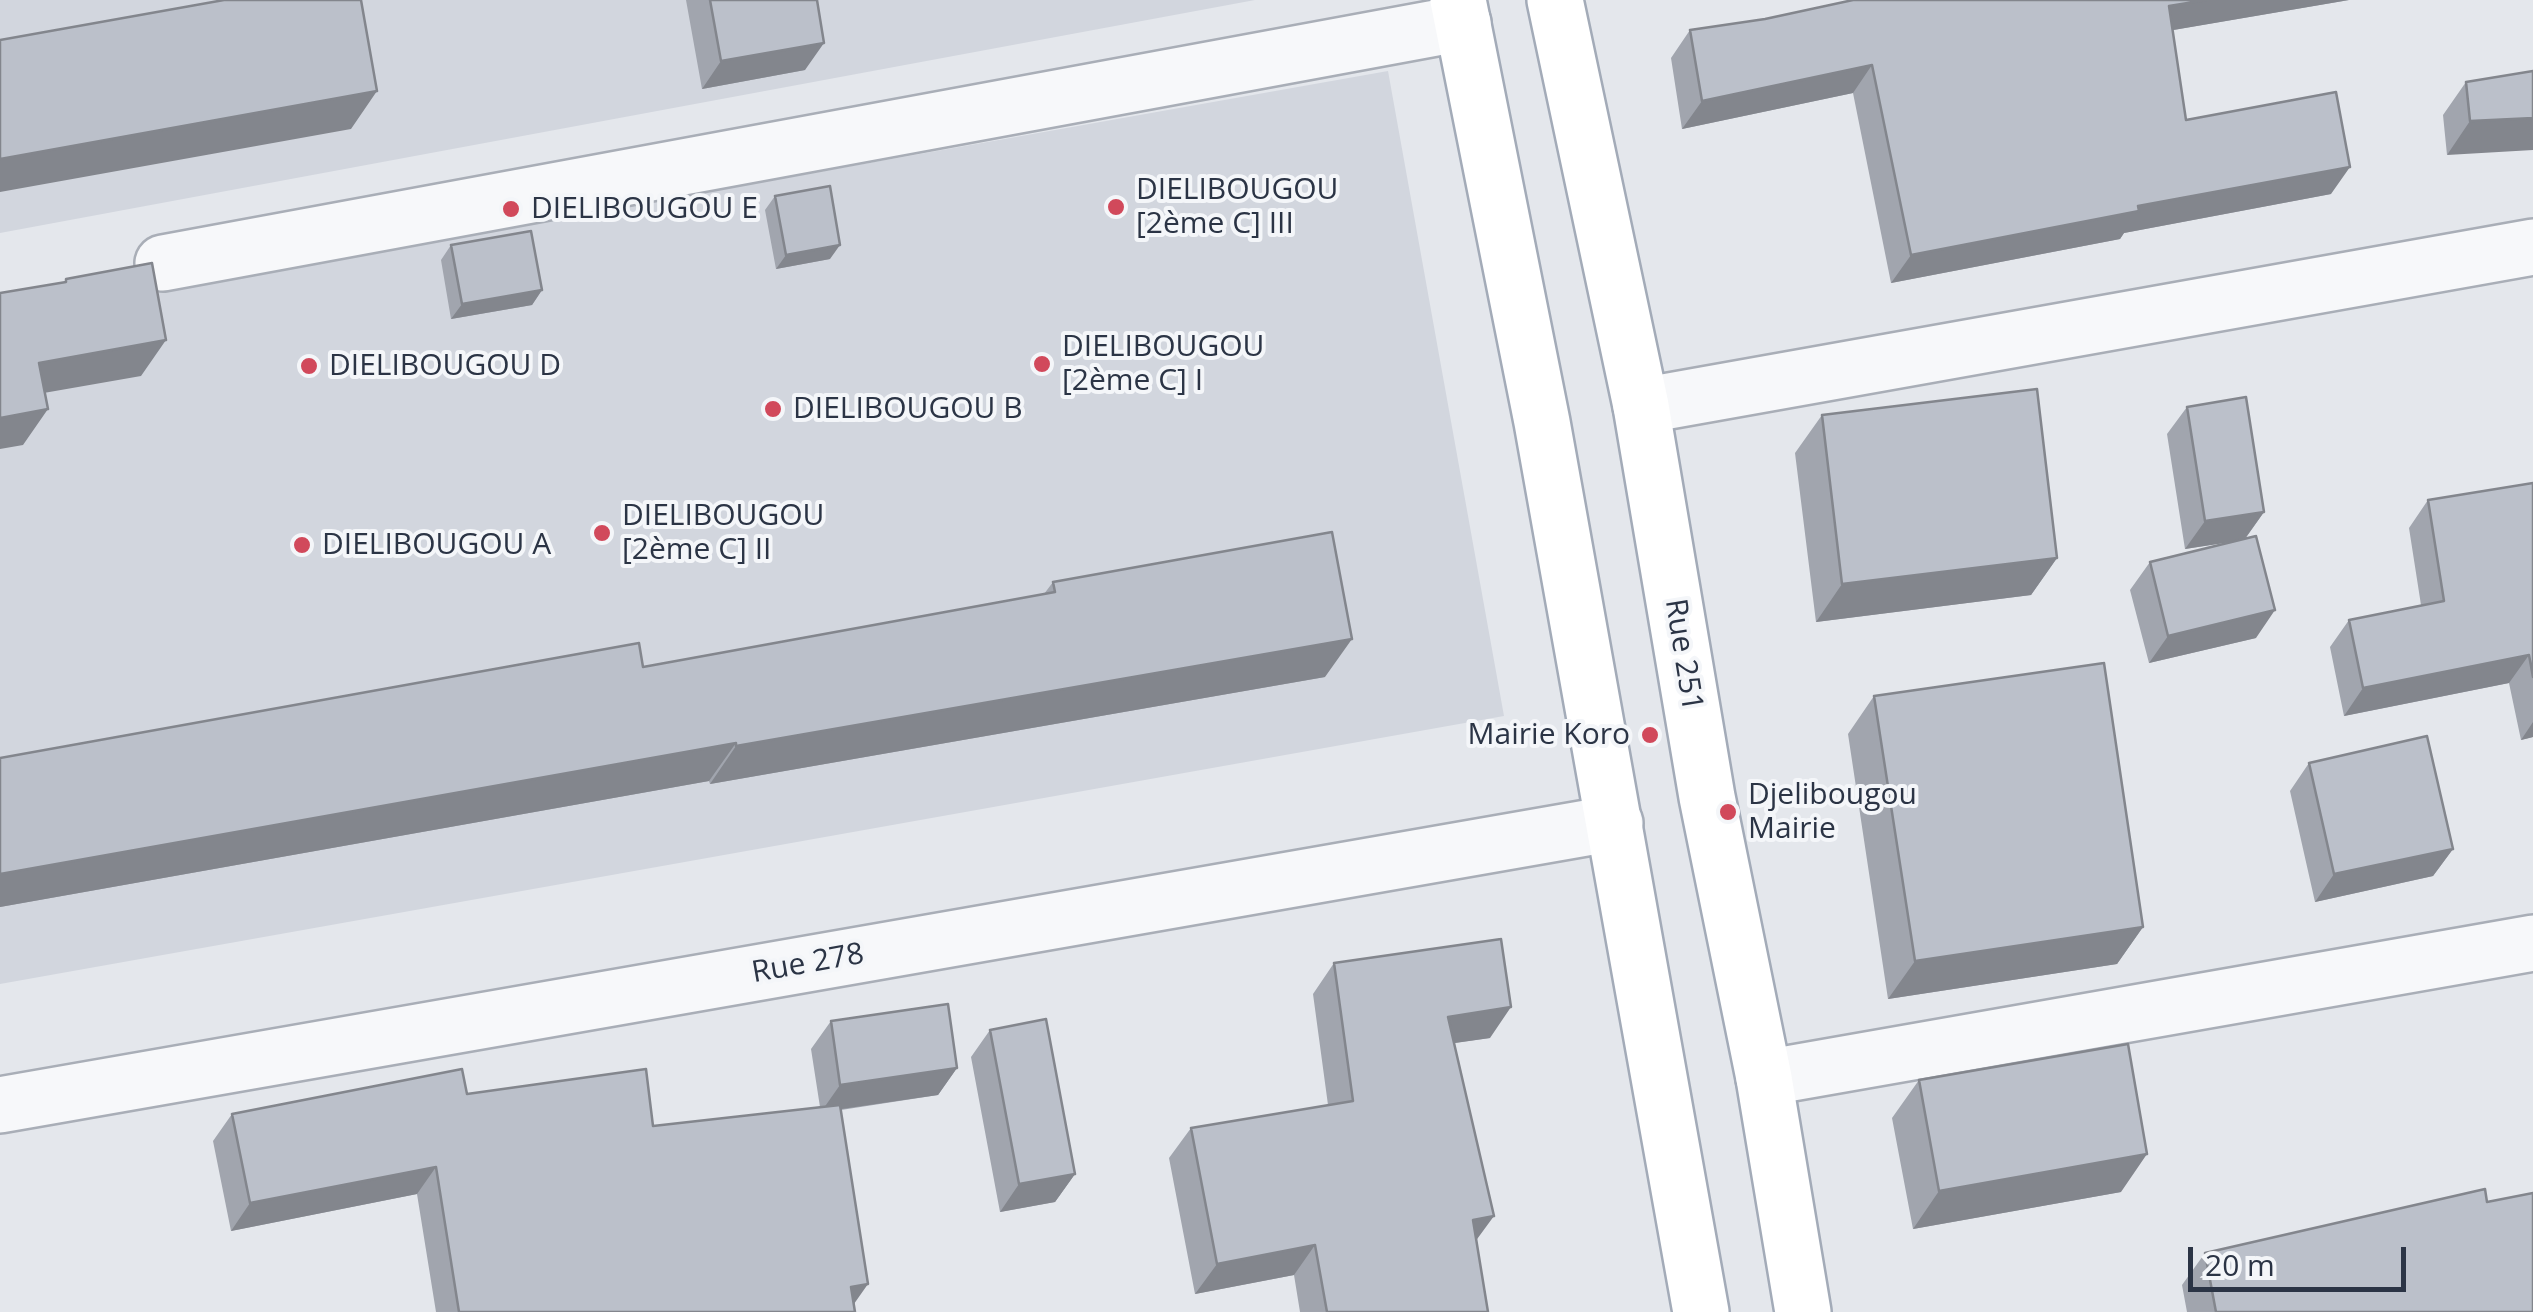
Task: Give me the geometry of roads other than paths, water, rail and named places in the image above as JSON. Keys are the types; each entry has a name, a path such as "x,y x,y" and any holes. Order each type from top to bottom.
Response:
{"main road":[{"name":"Rue 251","path":"1555,0 1642,406 1706,798 1764,1078 1804,1312"},
{"path":"1461,12 1542,422 1701,1312"}],"street":[{"path":"163,264 1461,12"},
{"path":"1642,406 2533,247"},
{"name":"Rue 278","path":"0,1105 1615,824"},
{"path":"1764,1078 2533,942"}],"place":[{"name":"DIELIBOUGOU [2ème C] III","path":"1116,207"},
{"name":"DIELIBOUGOU E","path":"511,209"},
{"name":"DIELIBOUGOU [2ème C] I","path":"1042,364"},
{"name":"DIELIBOUGOU D","path":"309,366"},
{"name":"DIELIBOUGOU B","path":"773,409"},
{"name":"DIELIBOUGOU [2ème C] II","path":"602,533"},
{"name":"DIELIBOUGOU A","path":"302,545"},
{"name":"Mairie Koro","path":"1650,735"},
{"name":"Djelibougou Mairie","path":"1728,812"}]}
